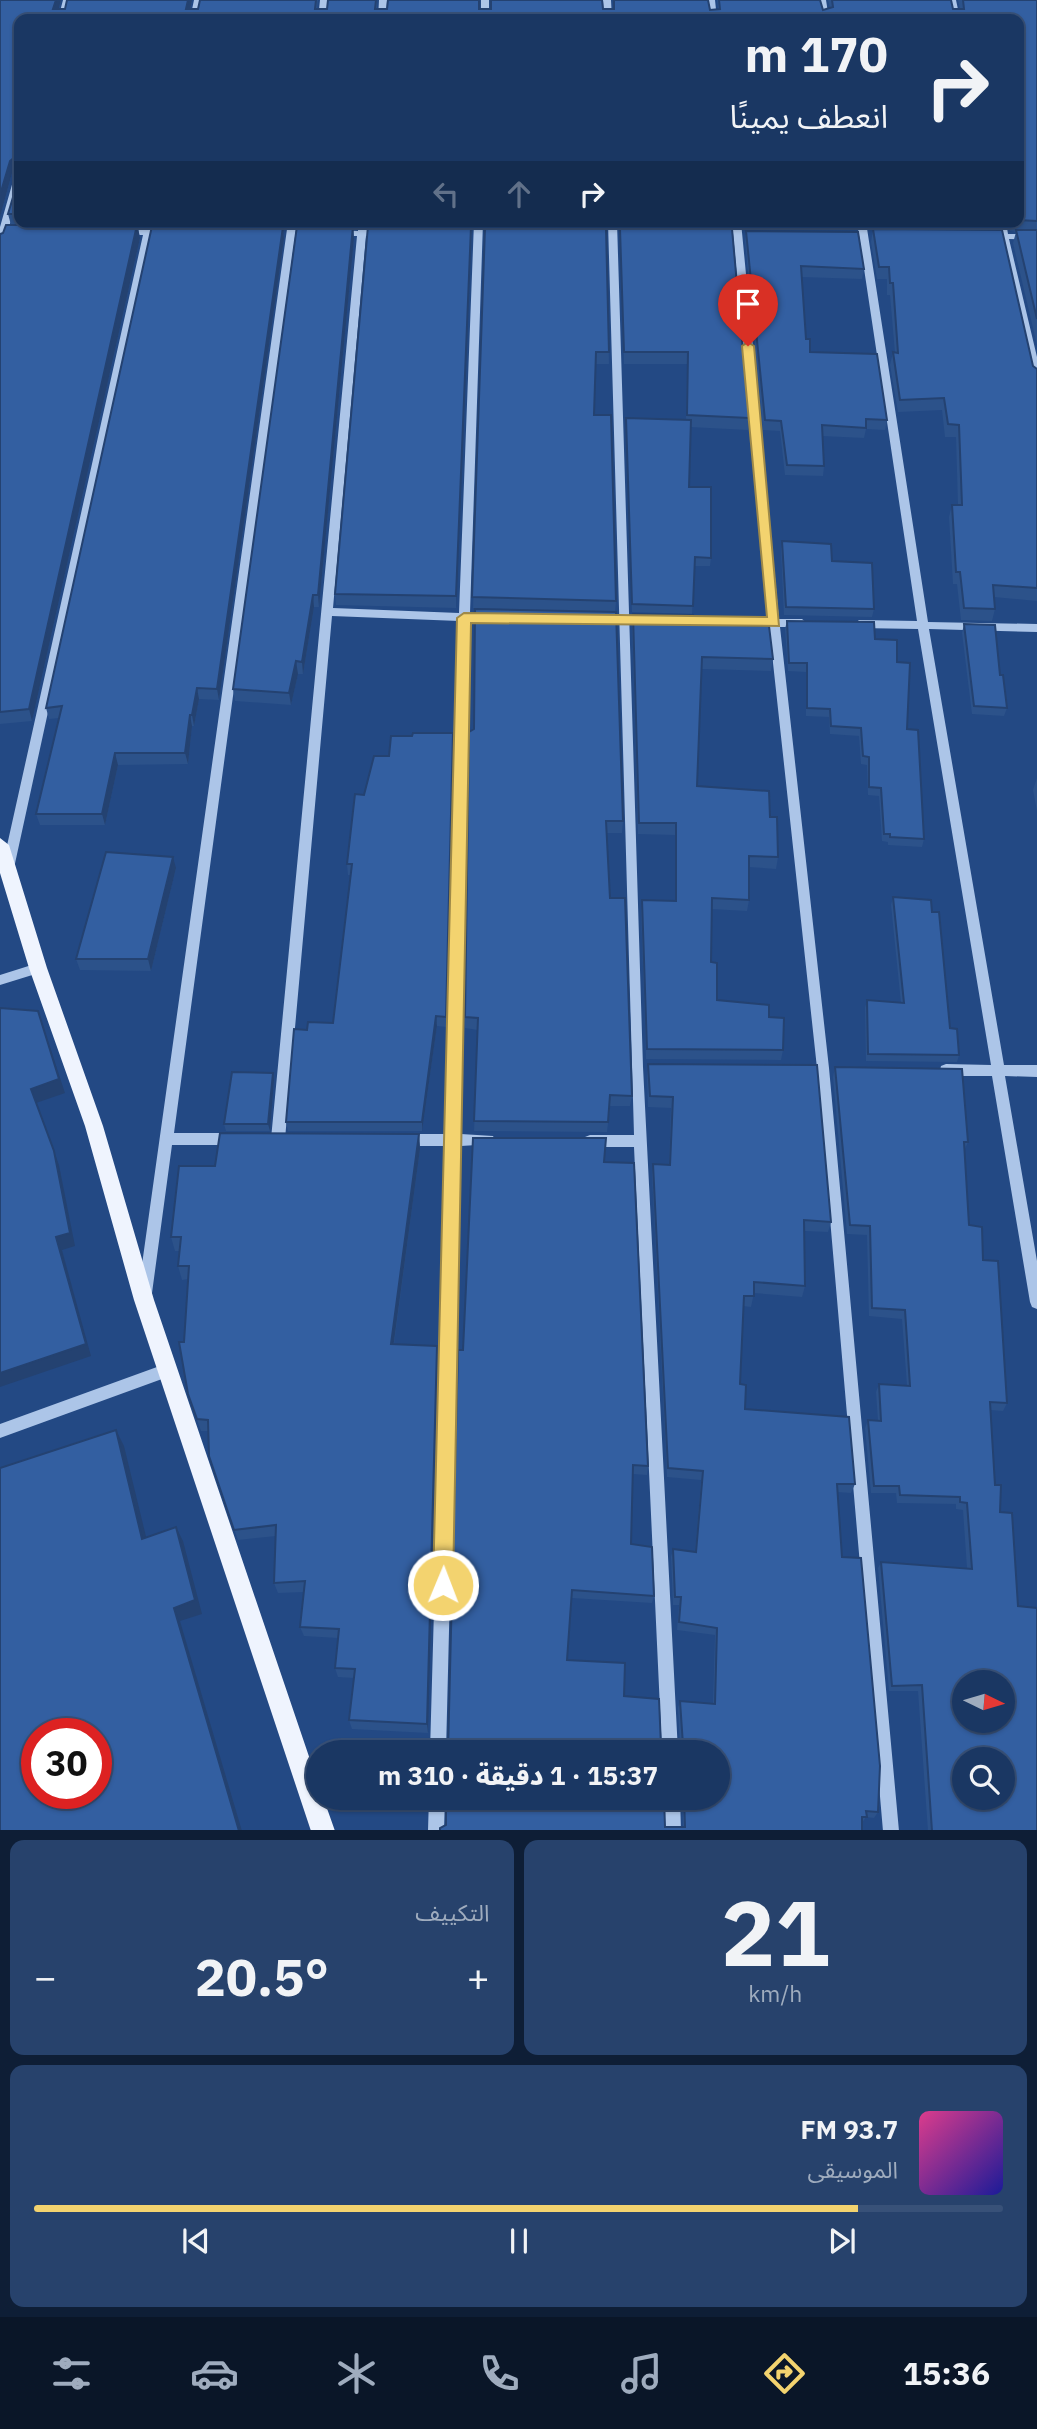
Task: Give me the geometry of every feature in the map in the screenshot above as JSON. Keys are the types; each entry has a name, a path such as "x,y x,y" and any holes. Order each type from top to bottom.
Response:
{"main road":[{"path":"0,845 38,968 94,1126 144,1300 323,1830"}],"street":[{"path":"0,243 14,191"},
{"path":"108,232 141,228"},
{"path":"8,869 149,228"},
{"path":"153,228 174,233"},
{"path":"166,1139 272,1139 327,612 362,228"},
{"path":"327,233 362,228 388,234"},
{"path":"862,228 923,625 1037,1302"},
{"path":"1002,228 1037,378"},
{"path":"144,1300 296,229 278,233"},
{"path":"438,1740 464,618 479,231"},
{"path":"3,232 16,232"},
{"path":"613,232 625,620 644,1067 642,1141 669,1740"},
{"path":"737,232 774,622 823,1068 891,1830"},
{"path":"978,236 1037,237"},
{"path":"327,612 504,618"},
{"path":"666,621 815,623"},
{"path":"842,624 1037,628"},
{"path":"0,980 38,968"},
{"path":"930,1070 1037,1070"},
{"path":"387,1140 508,1140"},
{"path":"575,1141 642,1141"},
{"path":"0,1431 168,1370"},
{"path":"436,1830 437,1810"},
{"path":"673,1810 674,1830"}],"building":[{"path":"0,0 56,0 53,9 65,9 67,0 188,0 186,9 198,9 200,0 316,0 315,9 327,9 328,0 376,0 375,9 387,9 388,0 479,0 479,9 491,9 491,0 602,0 603,9 614,9 614,0 708,0 710,10 720,9 719,0 820,0 823,10 833,7 832,0 951,0 953,9 964,9 963,0 1037,0 1037,221 1024,220 1024,14 14,14 14,158 10,161 0,195"},
{"path":"14,194 14,214 8,214"},
{"path":"6,225 14,225 14,228 136,228 29,709 0,712 0,234"},
{"path":"152,228 283,228 217,689 197,688 185,753 115,753 102,814 36,814 62,706 46,708"},
{"path":"297,228 353,228 318,595 313,595 302,662 296,661 289,693 233,689"},
{"path":"368,228 471,228 456,596 335,594"},
{"path":"485,228 606,229 609,352 596,352 594,415 611,415 616,601 472,597"},
{"path":"620,229 732,229 749,418 687,415 688,352 624,352"},
{"path":"873,229 1002,230 1033,366 1037,369 1037,588 993,585 995,609 964,608 960,572 956,572 952,505 962,505 959,425 948,424 944,398 900,400 893,352 898,353 893,283 890,283 889,267 879,267"},
{"path":"1016,230 1037,230 1037,319"},
{"path":"746,231 858,232 864,269 801,266 806,339 810,339 810,352 877,354 887,420 866,419 866,428 822,425 824,466 787,465 781,421 765,420"},
{"path":"626,418 691,420 689,487 711,487 711,558 695,557 693,606 632,604"},
{"path":"782,541 831,544 832,561 872,563 874,609 786,607"},
{"path":"475,609 616,612 623,821 606,821 610,898 625,898 632,1096 610,1095 608,1122 474,1121 478,1018 465,1017 469,732 474,729"},
{"path":"633,614 693,615 692,624 769,626 773,659 702,657 697,786 769,791 770,817 777,817 778,857 749,856 749,900 712,898 711,962 717,963 717,1000 769,1005 769,1017 784,1018 783,1050 647,1049 642,900 676,901 676,823 639,823"},
{"path":"787,621 874,622 875,639 897,640 897,662 910,663 907,729 918,730 924,839 890,837 890,834 884,834 881,788 869,787 869,757 863,756 861,728 831,726 830,709 807,708 807,663 789,663"},
{"path":"964,624 995,625 1000,675 1003,675 1007,708 974,706"},
{"path":"413,733 453,733 446,1017 436,1016 422,1122 286,1122 294,1029 307,1030 308,1022 333,1023 352,864 347,864 355,794 364,795 374,756 389,756 391,736 412,736"},
{"path":"106,852 173,857 148,959 76,959"},
{"path":"893,897 931,900 932,912 939,912 950,1028 957,1029 959,1055 868,1054 867,1000 904,1003"},
{"path":"0,1008 38,1011 59,1079 31,1089 54,1151 70,1233 56,1237 86,1344 0,1373"},
{"path":"648,1064 817,1065 831,1222 804,1220 805,1286 754,1282 754,1296 744,1296 740,1384 746,1385 745,1409 849,1417 855,1484 837,1484 842,1557 861,1558 880,1766 878,1812 866,1811 867,1817 862,1817 862,1830 440,1830 446,1825 446,1810 664,1810 665,1827 685,1827 684,1810 730,1810 730,1740 683,1740 680,1701 715,1704 717,1628 679,1622 681,1597 675,1597 673,1549 696,1552 703,1471 668,1468 653,1164 670,1165 673,1097 650,1096"},
{"path":"835,1067 962,1069 968,1142 964,1142 969,1225 982,1227 983,1260 998,1261 1007,1403 990,1402 995,1485 1001,1485 1000,1512 1012,1513 1018,1606 1037,1608 1037,1830 932,1830 922,1685 892,1686 881,1562 972,1569 967,1503 960,1502 960,1497 900,1495 899,1486 874,1486 868,1420 881,1421 879,1384 910,1386 905,1310 872,1308 870,1226 850,1225"},
{"path":"232,1072 273,1073 268,1124 224,1124"},
{"path":"220,1133 419,1134 391,1344 437,1346 427,1724 349,1720 355,1669 335,1668 339,1629 300,1627 305,1581 274,1583 276,1525 234,1530 209,1456 208,1420 197,1419 188,1394 179,1342 184,1342 189,1266 178,1266 181,1237 171,1237 179,1166 215,1166"},
{"path":"473,1138 606,1138 604,1162 634,1163 648,1466 633,1465 631,1544 652,1547 654,1596 572,1590 567,1660 625,1663 624,1696 659,1699 661,1740 448,1740 458,1350 463,1350"},
{"path":"116,1430 142,1539 176,1527 195,1600 174,1608 239,1830 0,1830 0,1468"}],"route":[{"path":"443,1585 464,618 774,622 748,346"}]}
